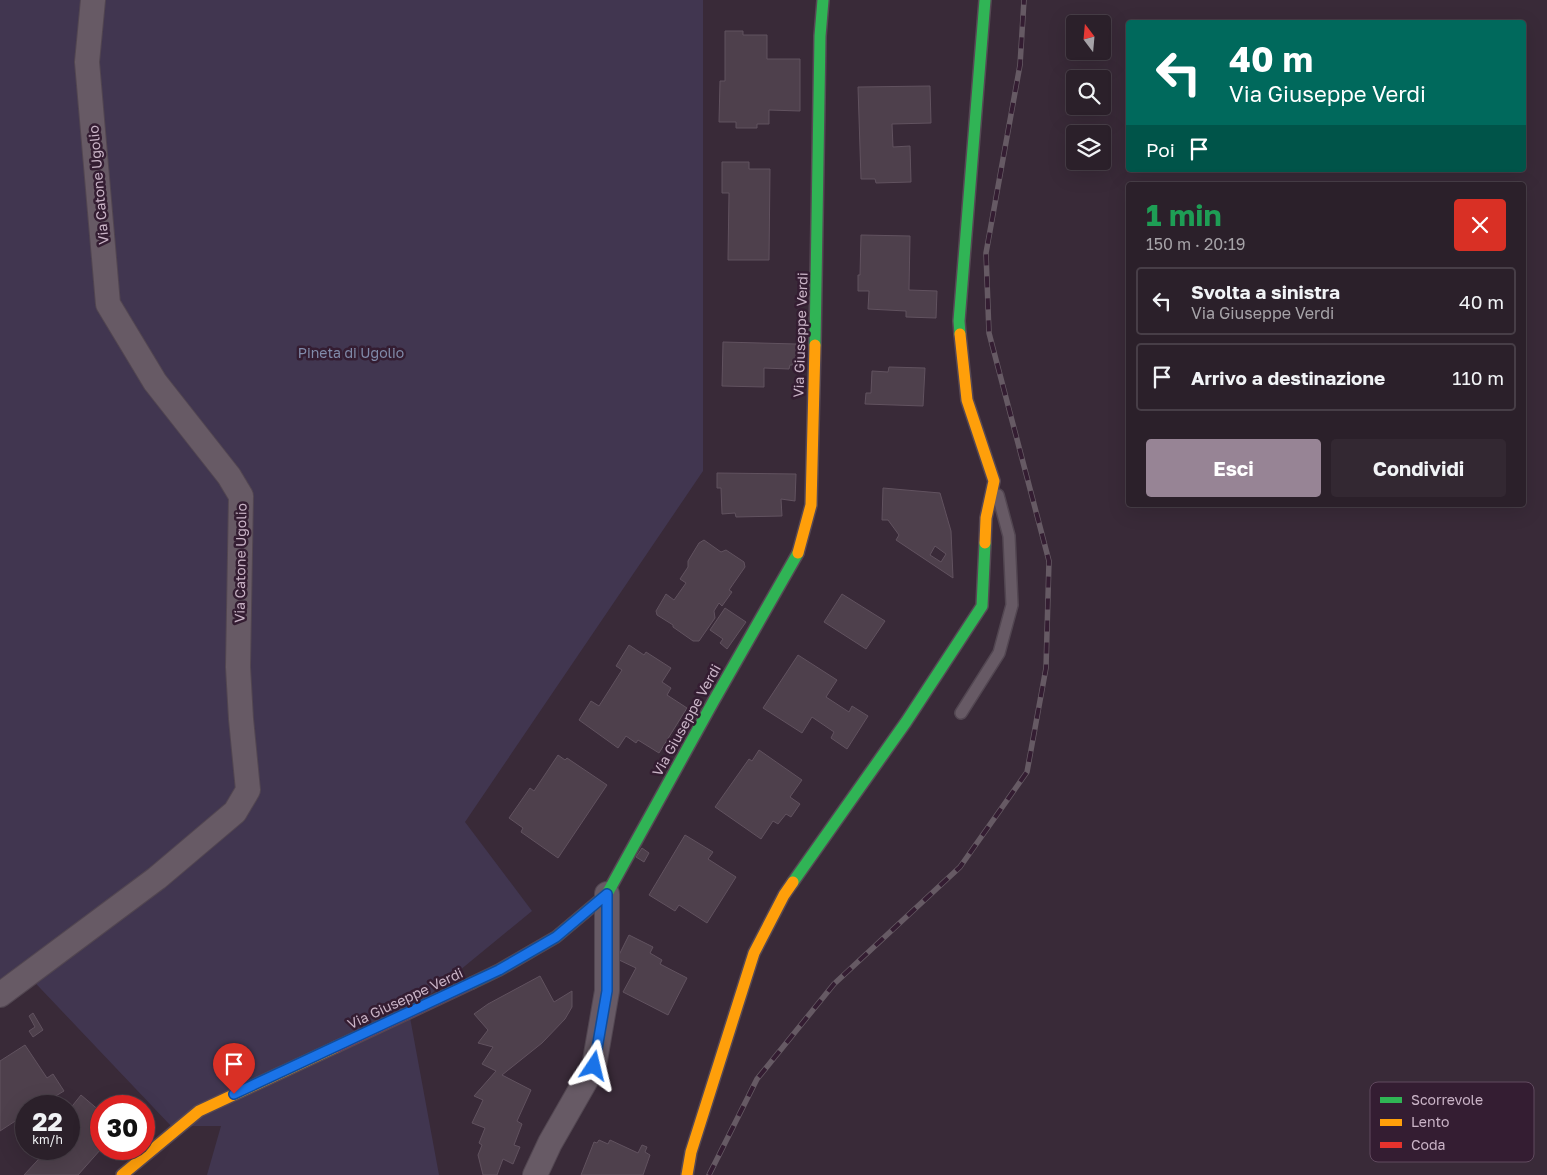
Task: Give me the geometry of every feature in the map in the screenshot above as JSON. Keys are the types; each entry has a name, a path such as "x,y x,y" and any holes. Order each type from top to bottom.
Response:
{"street":[{"name":"Via Catone Ugolio","path":"0,995 171,866 235,812 248,790 238,667 241,496 229,476 155,382 108,304 87,62 92,0"},
{"name":"Via Giuseppe Verdi","path":"122,1175 199,1110 499,970 556,937 607,894 799,551 810,505 818,237 822,0"},
{"path":"687,1175 691,1152 754,953 780,903 906,722 982,606 986,518 994,482 967,400 959,321 985,0"},
{"path":"535,1175 550,1143 594,1066 607,991 607,894"}],"lane":[{"path":"961,713 999,653 1012,606 1009,536 994,482"}],"green space":[{"name":"Pineta di Ugolio","path":"0,0 703,0 703,471 465,822 532,911 409,1012 439,1175 207,1175 221,1126 171,1126 155,1109 155,1095 142,1095 22,969 0,979"}],"building":[{"path":"725,31 743,31 743,35 767,35 767,59 800,59 800,111 769,110 769,124 757,124 757,128 736,128 736,122 719,122 720,81 725,81"},
{"path":"930,86 931,123 892,124 893,147 910,146 911,182 876,183 875,179 861,179 858,87"},
{"path":"722,162 749,162 749,169 770,169 769,260 728,260 729,193 722,193"},
{"path":"861,235 910,236 909,290 937,291 936,318 906,317 906,311 868,309 869,291 858,291"},
{"path":"723,342 796,344 796,365 790,365 789,369 764,368 764,387 722,386"},
{"path":"889,367 925,368 923,406 865,404 866,393 871,393 872,371 888,372"},
{"path":"717,473 796,474 795,501 781,499 782,516 736,517 735,513 722,514 721,488 717,488"},
{"path":"883,488 940,493 951,531 953,578 896,540 899,535 888,520 882,520","holes":["935,546 946,554 941,562 930,555"]},
{"path":"704,540 721,552 726,550 744,562 745,567 729,590 732,592 722,606 719,603 714,611 715,618 699,641 693,641 657,615 656,611 666,594 674,600 686,583 680,579 699,543"},
{"path":"842,594 885,621 866,649 824,622"},
{"path":"725,608 746,622 727,649 720,643 723,639 710,630"},
{"path":"629,645 644,655 646,652 671,668 662,682 671,688 667,695 687,708 659,753 638,740 636,743 626,736 618,748 579,720 591,701 599,706 622,670 616,666"},
{"path":"798,655 837,680 826,697 849,712 852,706 868,716 847,749 831,738 834,732 812,717 802,733 763,708"},
{"path":"759,750 802,780 790,797 800,804 791,817 786,814 778,824 773,821 761,839 715,807 749,759 752,761"},
{"path":"558,755 565,760 567,758 607,785 558,858 521,832 523,828 509,818 530,788 534,791"},
{"path":"685,835 713,852 708,859 736,877 707,923 679,905 675,911 649,895"},
{"path":"642,848 649,853 644,862 636,857"},
{"path":"629,935 653,947 650,953 662,960 660,964 687,978 668,1015 623,992 636,968 617,959"},
{"path":"540,976 554,1002 572,991 572,1007 565,1019 542,1043 502,1075 531,1090 517,1121 522,1124 514,1145 520,1147 513,1164 503,1159 497,1175 483,1175 478,1155 482,1145 479,1143 485,1128 472,1123 483,1100 474,1096 496,1071 482,1064 493,1047 478,1043 488,1030 474,1014 488,1004"},
{"path":"33,1013 43,1030 33,1037 29,1031 35,1027 29,1016"},
{"path":"25,1045 47,1078 53,1074 64,1091 57,1095 15,1095 15,1121 0,1131 0,1061"},
{"path":"81,1095 90,1103 91,1160 78,1175 24,1175 38,1160 80,1160"},
{"path":"599,1140 608,1144 610,1140 638,1153 642,1145 647,1147 645,1152 650,1155 643,1175 581,1175 594,1142 597,1143"}],"railway":[{"path":"709,1175 757,1079 834,984 960,867 1027,772 1046,668 1049,561 989,333 986,253 1020,65 1024,0"}],"traffic: fast":[{"path":"815,345 820,36 823,0"},
{"path":"960,334 959,321 985,0"},
{"path":"793,882 906,722 982,606 985,543"},
{"path":"472,983 499,970 556,937 607,894 798,553"}],"traffic: slow":[{"path":"960,334 967,400 994,481 986,518 985,543"},
{"path":"798,553 811,505 815,345"},
{"path":"687,1175 691,1152 754,953 784,895 793,882"},
{"path":"122,1175 199,1111 336,1047"}],"traffic: jam":[{"path":"336,1047 472,983"}],"route":[{"path":"234,1094 499,970 556,937 607,894 607,991 594,1066"}]}
